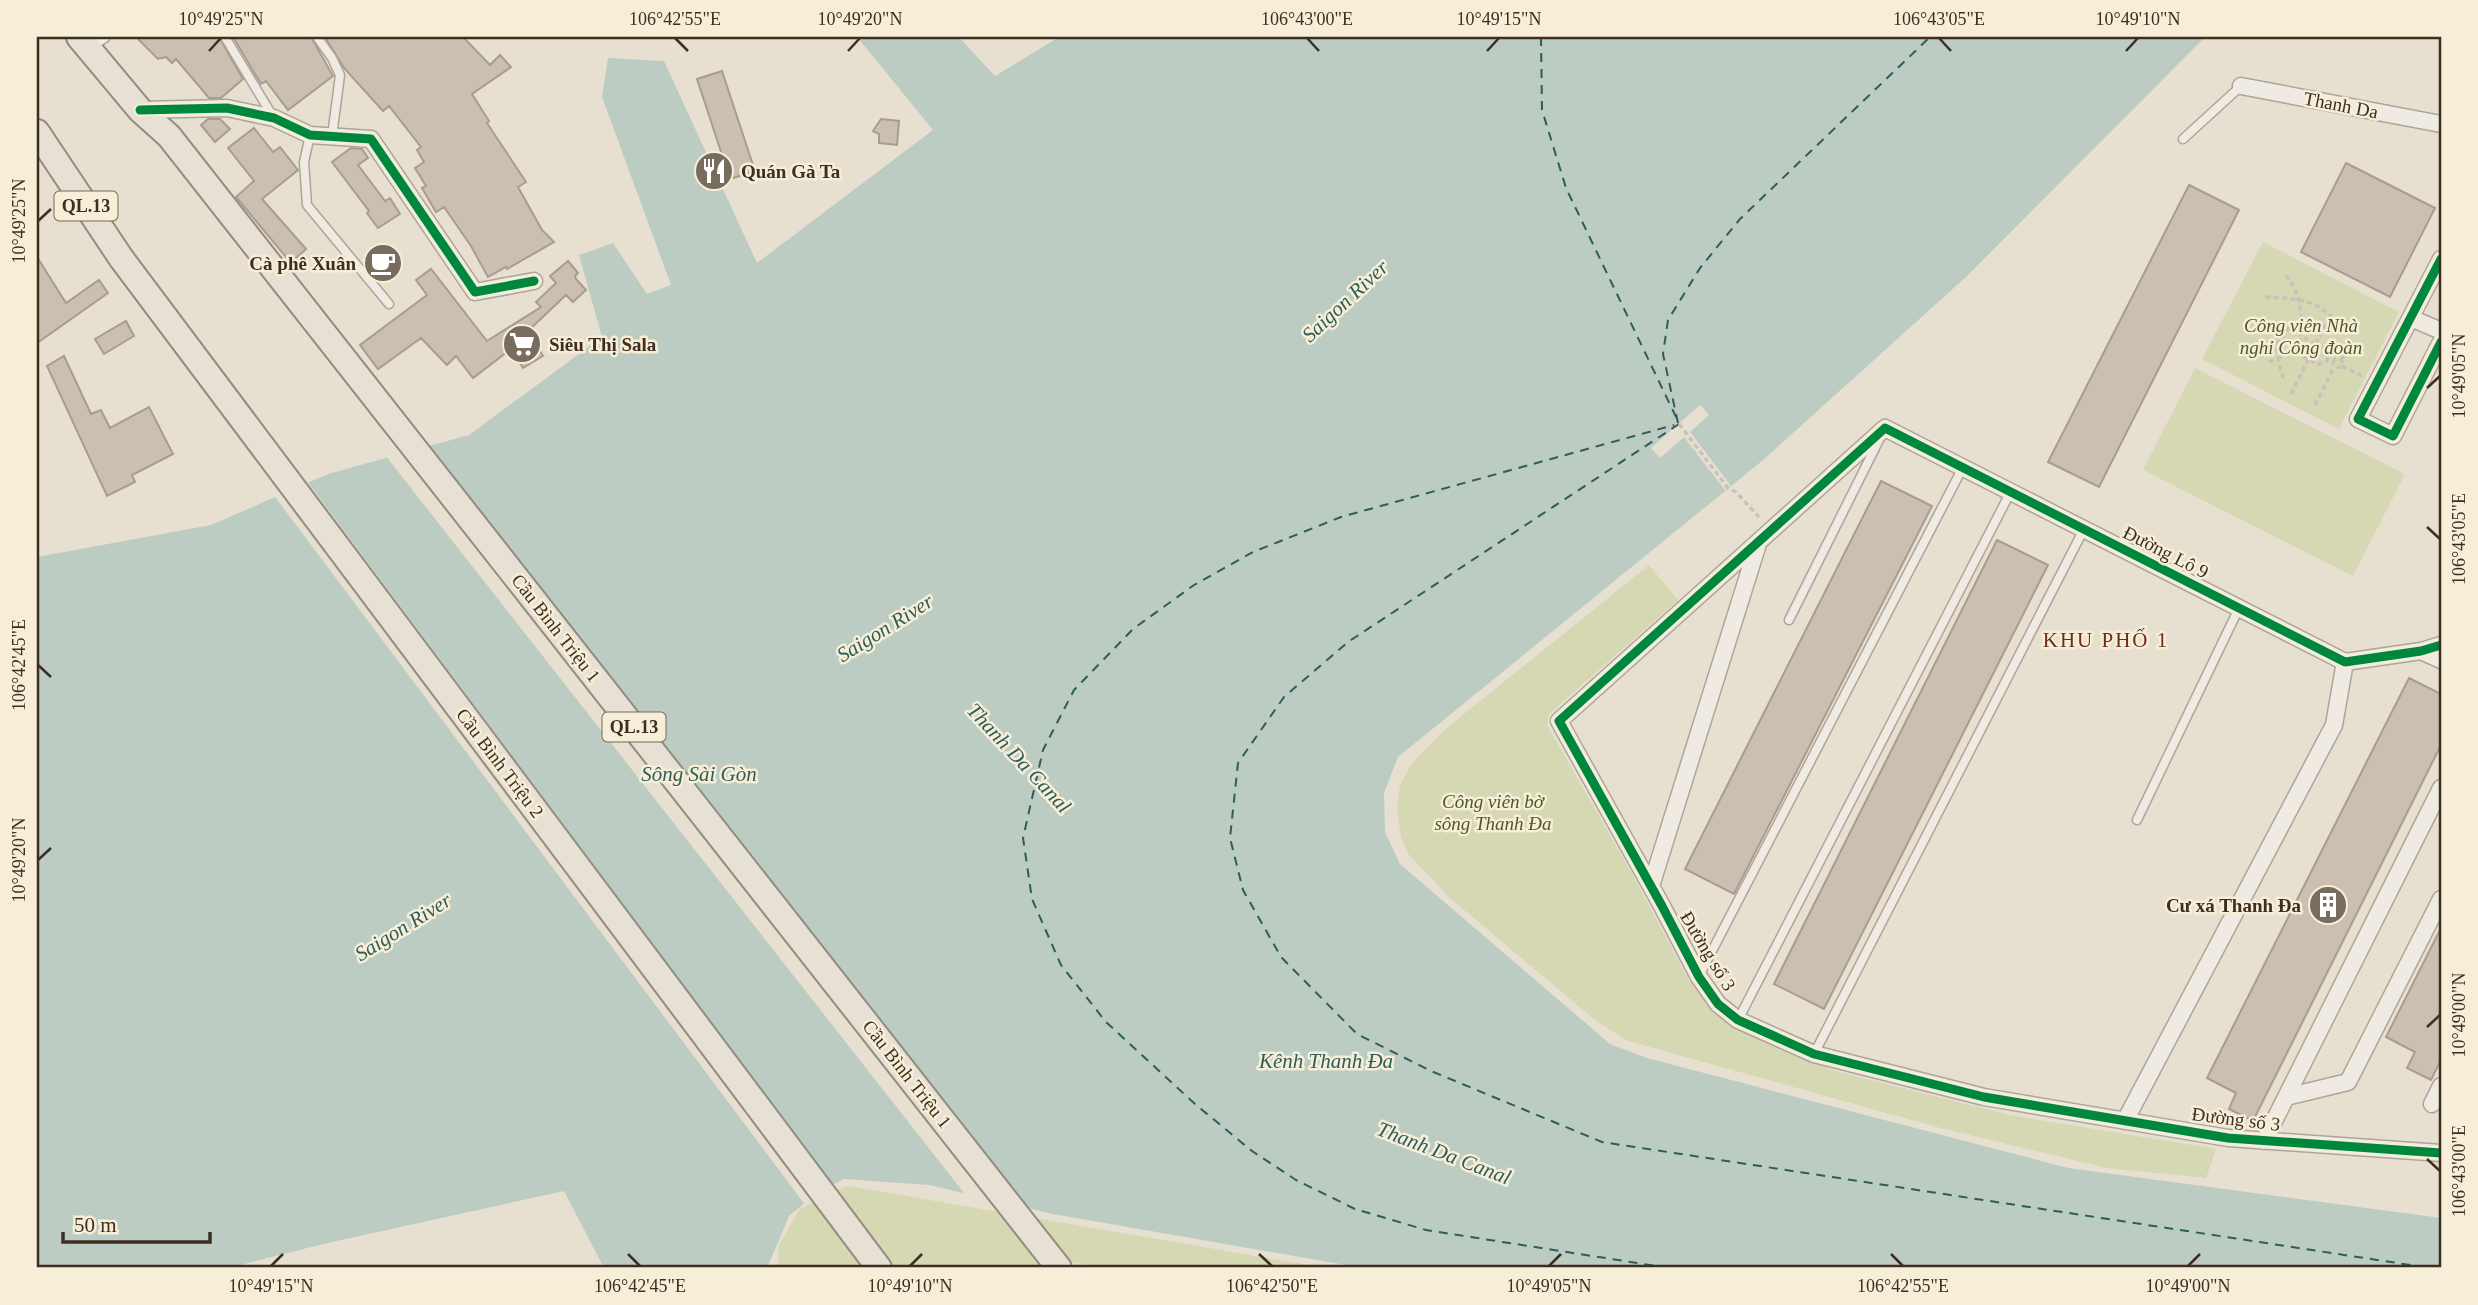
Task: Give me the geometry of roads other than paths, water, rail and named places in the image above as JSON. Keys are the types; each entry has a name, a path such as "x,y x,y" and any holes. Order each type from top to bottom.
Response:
{"main road":[{"name":"QL.13","path":"91,41 140,110 158,145 203,191"},
{"name":"Cầu Bình Triệu 2","path":"37,132 121,258 879,1268"},
{"name":"Cầu Bình Triệu 1","path":"203,191 1038,1268"},
{"name":"Cầu Bình Triệu 1","path":"203,191 1059,1268"}],"street":[{"name":"Thanh Da","path":"2241,86 2441,124"},
{"path":"140,110 227,108 274,118 310,135 371,139 475,292 534,281"},
{"path":"2441,259 2358,419 2393,436 2441,342"},
{"path":"2411,318 2441,331"},
{"name":"Đường Lô 9","path":"1885,428 2345,662"},
{"name":"Đường số 3","path":"1885,428 1559,721 1699,977 1718,1004 1738,1020 1814,1054 1984,1097 2228,1138 2441,1153"},
{"path":"1651,886 1759,542"},
{"path":"2125,1121 2334,725 2345,662 2421,651 2441,645"},
{"path":"2421,651 2441,660"},
{"path":"2264,1141 2441,788"},
{"path":"2286,1097 2348,1082 2441,899"},
{"path":"2432,1104 2441,1086"}],"lane":[{"path":"225,37 274,118"},
{"path":"317,37 340,75 332,136"},
{"path":"2183,139 2241,86"},
{"path":"310,135 304,162 307,205 389,304"},
{"path":"1789,620 1885,428"},
{"path":"1699,977 1962,469"},
{"path":"1738,1020 2010,493"},
{"path":"1814,1054 2084,529"},
{"path":"2137,820 2239,608"}],"water":[{"name":"Sông Sài Gòn","path":"857,37 959,37 995,76 1059,37 2205,37 1966,277 1762,461 1398,757 1384,793 1385,832 1400,864 1610,1044 1647,1058 2068,1168 2441,1218 2441,1268 1363,1268 1053,1214 929,1185 844,1179 815,1194 789,1216 767,1268 604,1268 564,1191 323,1244 229,1268 37,1268 37,557 211,525 328,474 469,435 602,337 579,255 613,243 647,294 671,285 602,97 608,58 664,61 757,263 933,130"}],"place":[{"name":"Quán Gà Ta","path":"714,171"},
{"name":"Cà phê Xuân","path":"383,263"},
{"name":"Siêu Thị Sala","path":"522,344"},
{"name":"Cư xá Thanh Đa","path":"2328,905"}],"district":[{"name":"KHU PHỐ 1","path":"2106,640"}],"water label":[{"name":"Saigon River","path":"1345,301"},
{"name":"Saigon River","path":"885,628"},
{"name":"Thanh Da Canal","path":"1019,758"},
{"name":"Saigon River","path":"403,927"},
{"name":"Kênh Thanh Đa","path":"1326,1061"},
{"name":"Thanh Da Canal","path":"1444,1153"}],"park label":[{"name":"Công viên Nhà nghỉ Công đoàn","path":"2301,336"},
{"name":"Công viên bờ sông Thanh Đa","path":"1493,812"}]}
